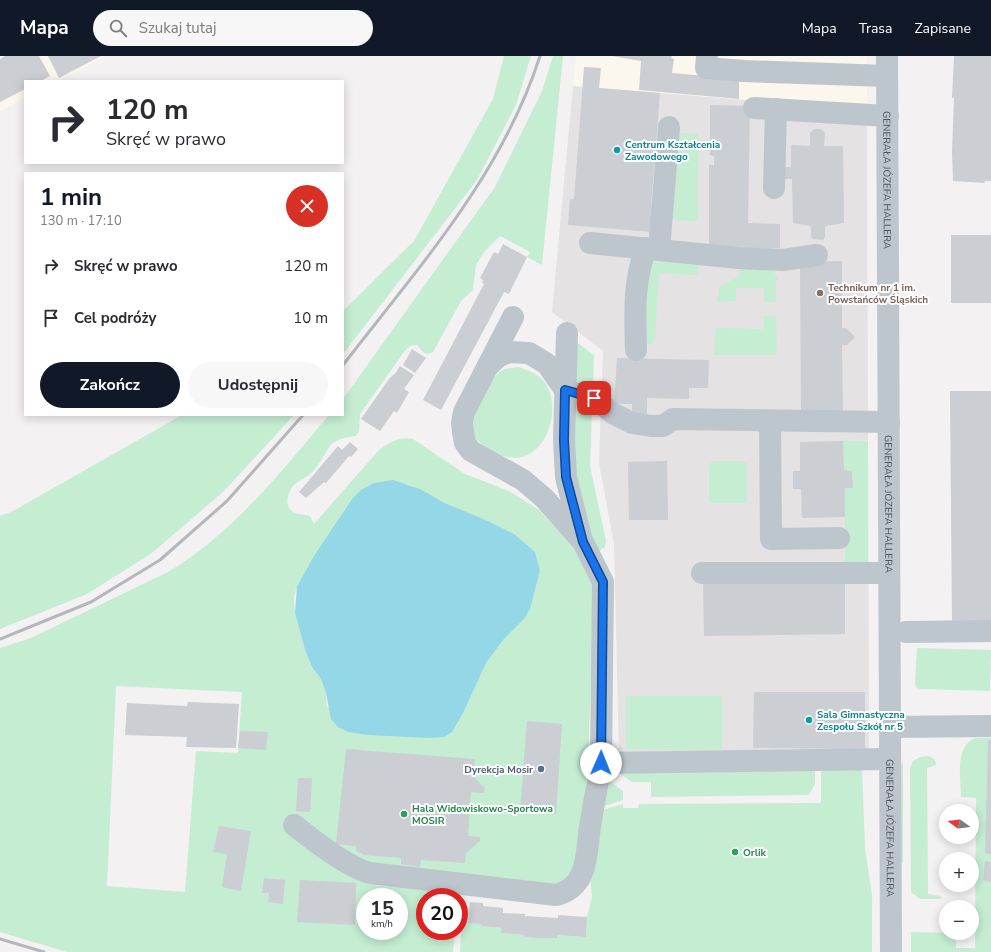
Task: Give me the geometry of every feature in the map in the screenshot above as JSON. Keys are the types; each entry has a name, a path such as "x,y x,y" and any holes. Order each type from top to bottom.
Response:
{"street":[{"path":"707,56 706,68 758,64 887,66"},
{"name":"GENERAŁA JÓZEFA HALLERA","path":"887,66 891,952"},
{"path":"754,108 888,116"},
{"path":"774,188 776,109"},
{"path":"636,350 635,298 640,266 653,249 668,127"},
{"path":"590,243 738,258 783,260 817,255"},
{"path":"513,317 464,412 462,423 465,443 471,451 523,480 544,498 583,542"},
{"path":"294,825 310,838 363,871 556,895 564,893 572,887 584,869 601,763 603,582 583,542 566,477 564,440 567,333"},
{"path":"488,366 499,356 509,352 529,353 548,364 565,390 594,398 614,414 626,420 651,426 663,426 673,419 888,422"},
{"path":"770,421 771,572"},
{"path":"771,539 839,538"},
{"path":"702,573 889,573"},
{"path":"906,632 991,631"},
{"path":"890,727 991,726"},
{"path":"601,763 890,759"}],"shaded area":[{"path":"0,56 106,56 60,80 24,80 24,99 0,111"},
{"path":"576,56 867,56 867,110 573,86"},
{"path":"573,86 867,110 869,753 619,754 614,544 599,463 603,351 552,312"}],"green space":[{"path":"504,56 531,56 516,105 477,180 344,353 344,310 414,241 493,99"},
{"path":"553,56 563,56 542,265 527,257 530,252 500,236 484,252 476,265 473,290 461,301 433,352 428,354 424,353 417,345 410,346 404,352 360,414 359,431 356,436 337,440 332,444 313,471 293,486 287,501 289,508 292,511 298,514 310,516 314,524 379,450 395,440 408,438 413,439 465,474 509,491 539,510 576,550 594,586 588,763 580,844 576,866 559,886 353,877 362,882 374,885 418,888 416,888 416,940 454,940 453,952 67,952 0,932 0,648 31,638 168,572 192,556 214,539 255,500 328,416 344,416 344,398 495,187 542,91","holes":["408,484 464,512 535,552 540,570 524,619 504,639 486,663 452,731 327,707 326,693 321,679 312,667 305,650 295,613 294,597 297,586 303,575 352,499","116,686 242,692 238,753 196,751 185,892 107,886"]},
{"path":"679,133 698,134 698,221 676,220 672,217"},
{"path":"649,260 698,262 697,275 659,274 655,338 652,344 642,344"},
{"path":"741,266 768,269 776,274 778,279 776,280 776,302 764,302 764,288 736,288 736,301 716,302 717,297 719,296 719,287 738,277"},
{"path":"764,316 776,316 777,351 774,355 714,355 716,328 764,329"},
{"path":"571,338 594,355 593,390 577,389"},
{"path":"518,367 534,373 542,379 549,391 552,406 551,421 546,436 537,448 526,456 512,458 495,452 483,445 474,435 473,429 476,411 490,382 501,371"},
{"path":"572,400 589,403 592,410 590,466 606,541 605,547 599,551 596,551 571,474"},
{"path":"180,416 293,416 224,491 152,553 87,594 0,629 0,516 13,511"},
{"path":"843,441 868,441 868,564 845,563 845,488 853,488 852,471 844,470"},
{"path":"713,461 740,461 746,463 747,503 709,503 709,465"},
{"path":"917,648 991,650 990,691 920,689 916,687"},
{"path":"626,696 722,696 722,750 626,749"},
{"path":"975,738 991,738 991,952 911,952 911,932 939,933 939,940 956,940 956,948 975,948 975,940 979,940 979,900 975,900 975,892 979,892 979,852 976,852 976,844 979,844 979,804 976,804 976,798 961,797 961,756 968,742"},
{"path":"929,756 935,760 936,765 927,768 928,894 941,896 942,899 920,899 911,892 910,768 913,761 920,757"},
{"path":"903,762 903,863 900,863 900,769"},
{"path":"815,768 815,784 809,795 651,797 651,782 632,782 618,772"},
{"path":"821,768 862,768 865,848 872,895 872,952 460,952 461,940 468,940 468,923 502,928 502,933 524,935 524,937 557,937 557,935 586,937 587,917 592,897 590,877 599,811 623,804 623,808 638,808 639,804 821,803"},
{"path":"608,780 623,791 623,800 601,807"}],"water":[{"path":"393,480 420,489 445,503 514,534 535,552 540,570 530,609 524,619 504,639 486,663 463,713 452,732 444,737 429,738 368,735 348,732 338,727 331,719 326,693 321,679 312,667 305,650 295,613 297,586 314,556 352,499 361,490 374,483"}],"building":[{"path":"5,56 39,56 50,76 43,80 24,80 24,90 0,102 0,59"},
{"path":"48,56 101,56 59,78"},
{"path":"612,56 672,56 671,58 674,59 672,73 739,79 739,99 639,90 641,61"},
{"path":"954,56 991,56 991,181 984,181 985,183 953,181 952,152 954,98 952,98"},
{"name":"Centrum Kształcenia Zawodowego","path":"584,67 601,68 599,88 660,93 651,207 654,207 652,232 568,225 570,199 574,199"},
{"path":"710,105 750,106 748,223 780,224 780,248 709,249 709,165 714,165 714,156 710,155"},
{"path":"814,129 821,129 825,133 824,146 843,146 844,223 825,226 825,237 823,240 813,239 811,237 811,226 793,223 792,179 784,179 784,167 791,167 791,145 810,146 810,133"},
{"path":"951,235 991,235 991,303 951,303"},
{"path":"503,244 527,257 509,294 504,292 441,410 423,400 484,284 482,282 483,280 480,278 494,252 498,254"},
{"path":"842,261 842,328 846,328 855,337 847,345 842,345 843,412 801,412 800,262"},
{"path":"412,349 426,358 415,373 403,365"},
{"path":"617,358 709,360 708,388 689,388 689,399 647,398 647,414 632,414 632,404 614,404"},
{"path":"400,366 414,375 404,389 409,392 397,413 394,411 380,431 361,419"},
{"path":"950,391 991,391 991,621 952,621"},
{"path":"843,441 844,470 852,471 853,488 845,488 845,517 802,518 801,489 793,489 793,471 800,471 800,442"},
{"path":"350,442 358,449 351,457 349,456 326,483 324,482 306,498 299,492 338,446 342,450"},
{"path":"667,461 668,520 629,520 628,462"},
{"path":"845,579 845,634 704,636 703,580"},
{"name":"Sala Gimnastyczna Zespołu Szkół nr 5","path":"754,692 865,692 865,749 753,748"},
{"path":"188,702 239,704 236,748 186,747 187,737 125,735 127,703 187,706"},
{"name":"Dyrekcja Mosir","path":"527,721 562,724 556,814 520,812"},
{"path":"240,731 268,732 266,750 238,748"},
{"path":"988,740 991,740 991,854 985,853"},
{"name":"Hala Widowiskowo-Sportowa MOSIR","path":"346,749 475,759 473,776 485,788 484,793 471,792 468,836 480,837 480,841 466,853 465,863 421,860 420,867 401,864 401,858 364,855 356,851 356,846 336,844"},
{"path":"298,778 312,778 310,812 296,811"},
{"path":"219,826 251,831 241,891 222,887 227,854 213,852"},
{"path":"985,861 991,862 991,882 983,880"},
{"path":"264,878 285,880 283,904 268,902 269,893 262,893"},
{"path":"300,880 356,883 355,925 297,922"},
{"path":"470,902 483,903 483,906 503,908 503,913 525,914 525,916 558,918 558,915 587,917 586,937 557,935 557,938 524,937 524,935 501,933 502,928 468,923"}],"railway":[{"path":"344,364 428,256 481,180 504,141 524,99 540,56"},
{"path":"0,639 91,602 160,560 227,501 302,416"},
{"path":"0,939 44,952"}],"place":[{"name":"Centrum Kształcenia Zawodowego","path":"617,150"},
{"name":"Technikum nr 1 im. Powstańców Śląskich","path":"820,293"},
{"name":"Sala Gimnastyczna Zespołu Szkół nr 5","path":"809,720"},
{"name":"Dyrekcja Mosir","path":"541,769"},
{"name":"Hala Widowiskowo-Sportowa MOSIR","path":"404,814"},
{"name":"Orlik","path":"735,852"}],"route":[{"path":"594,398 565,390 564,440 566,477 571,502 583,542 603,582 601,763"}]}
